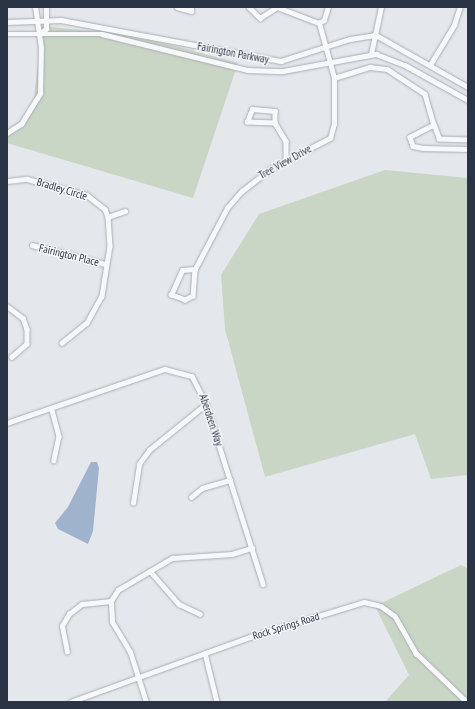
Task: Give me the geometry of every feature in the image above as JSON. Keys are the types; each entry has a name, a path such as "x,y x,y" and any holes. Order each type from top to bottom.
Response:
{"street":[{"path":"7,134 21,124 40,94 39,34 34,21 34,7"},
{"path":"39,34 46,29 46,7"},
{"path":"177,7 191,11 191,7"},
{"path":"249,7 260,18 277,7 319,23 324,20 328,7"},
{"path":"381,7 371,54 405,65 468,100"},
{"path":"430,65 454,25 460,7"},
{"name":"Fairington Parkway","path":"7,22 47,20 155,36 263,60 281,61 325,47 376,35"},
{"name":"Tree View Drive","path":"195,270 182,270 171,295 185,300 193,296 195,270 227,208 257,177 286,160 330,138 334,124 334,78 319,23"},
{"name":"Fairington Parkway","path":"7,34 102,34 248,70 284,71 371,54"},
{"path":"376,35 468,87"},
{"path":"334,78 370,67 387,69 425,94 439,139 468,140"},
{"path":"275,123 246,122 252,109 275,111 275,123 286,141 286,160"},
{"path":"434,125 410,137 413,146 468,149"},
{"name":"Bradley Circle","path":"7,181 27,178 87,194 104,209 108,217"},
{"path":"62,343 87,323 94,311 107,278 105,264 110,246 108,217 125,211"},
{"name":"Fairington Place","path":"32,245 105,264"},
{"path":"7,306 23,318 27,328 27,344 12,357"},
{"name":"Aberdeen Way","path":"7,423 52,410 170,369 192,376 206,404 263,584"},
{"path":"133,503 139,464 149,450 206,404"},
{"path":"52,410 59,436 54,460"},
{"path":"191,497 202,488 230,480"},
{"path":"146,702 130,652 112,622 112,601 123,585 180,556 232,554 252,548"},
{"path":"150,571 179,604 200,614"},
{"path":"67,652 62,626 69,614 82,604 112,601"},
{"name":"Rock Springs Road","path":"70,702 138,676 205,653 364,602 373,603 395,616 416,653 467,702"},
{"path":"205,653 217,702"}],"green space":[{"path":"42,26 138,36 238,63 193,198 7,143 7,133 33,107"},
{"path":"385,170 468,178 468,475 431,479 415,434 265,477 225,329 221,275 259,214"},
{"path":"461,565 468,569 468,702 385,702 409,675 375,606"}],"water":[{"path":"91,462 97,462 99,468 93,531 88,544 58,529 55,523 68,507"}]}
